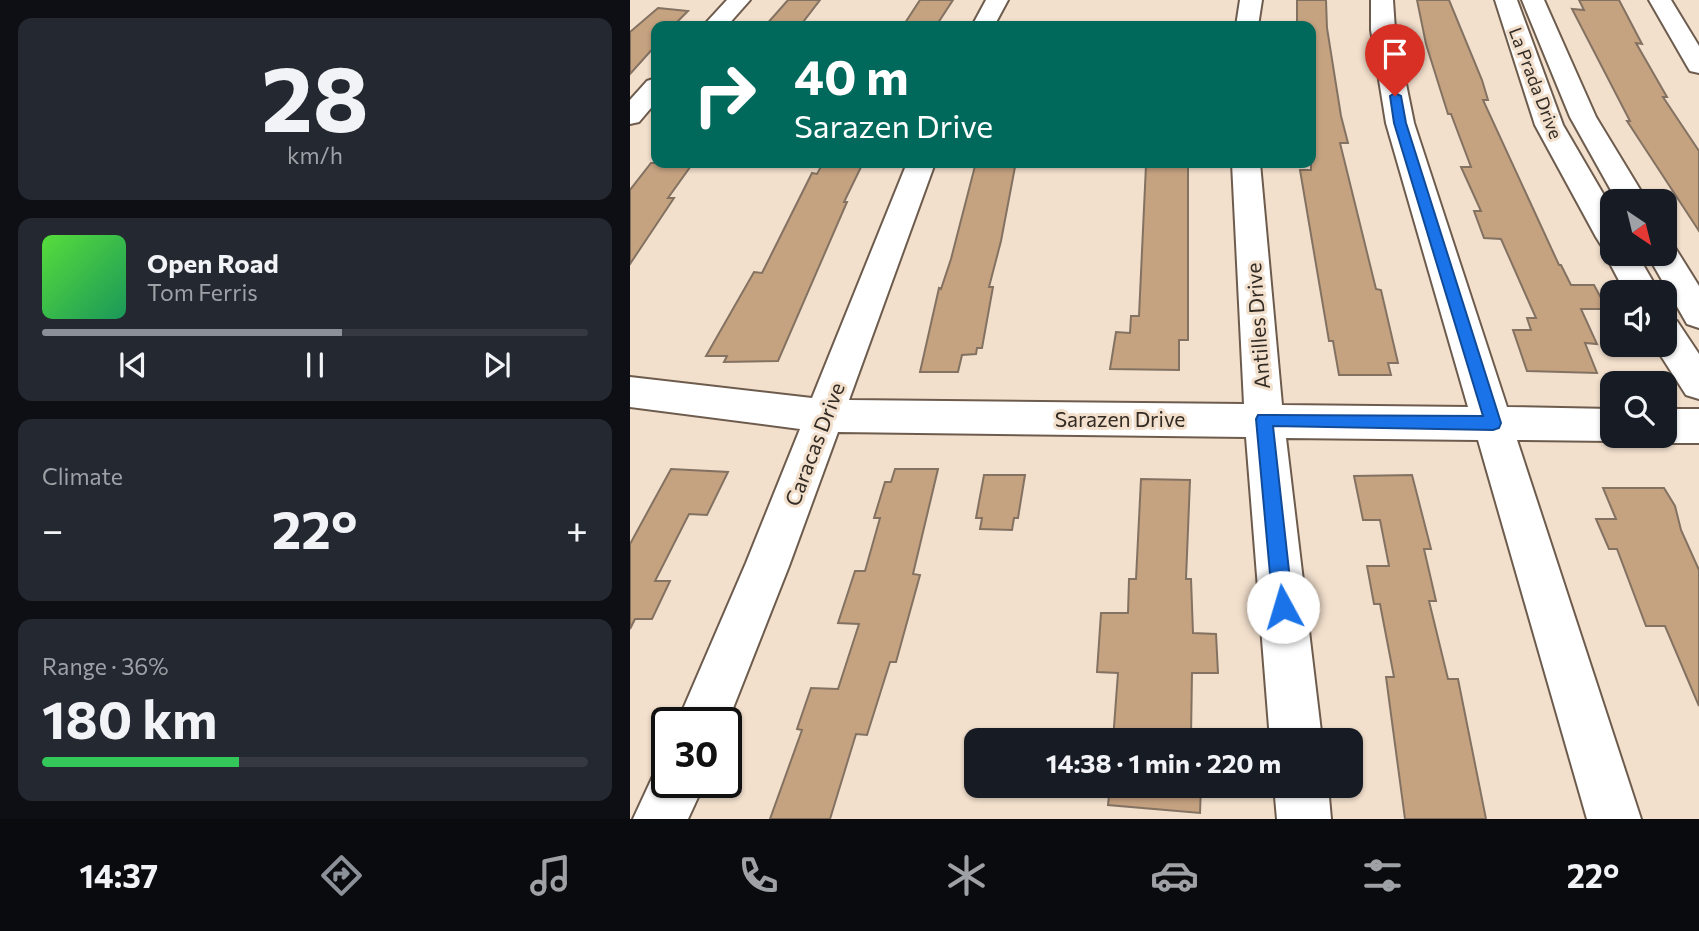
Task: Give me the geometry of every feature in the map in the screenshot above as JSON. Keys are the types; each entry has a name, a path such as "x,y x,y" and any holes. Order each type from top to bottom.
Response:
{"street":[{"path":"719,21 739,0"},
{"path":"986,21 997,0"},
{"path":"1248,21 1251,0"},
{"path":"1382,0 1383,30 1400,123 1614,819"},
{"name":"La Prada Drive","path":"1506,0 1549,125 1600,216"},
{"name":"La Prada Drive","path":"1533,0 1583,117 1625,189"},
{"path":"1660,0 1699,66"},
{"path":"630,116 651,92"},
{"name":"Caracas Drive","path":"708,707 825,416 919,168"},
{"name":"Antilles Drive","path":"1246,168 1264,419 1295,728"},
{"path":"1670,266 1699,315"},
{"path":"1677,351 1699,384"},
{"name":"Sarazen Drive","path":"631,394 825,416 1600,425"},
{"path":"1677,426 1699,426"},
{"path":"660,819 670,798"},
{"path":"1302,798 1304,819"}],"building":[{"path":"788,0 820,0 804,21 769,21"},
{"path":"920,0 953,0 939,21 906,21"},
{"path":"1297,0 1326,0 1327,28 1348,143 1340,143 1376,289 1381,290 1398,363 1388,363 1391,375 1339,375 1333,341 1329,341 1300,170 1316,168 1316,21 1297,21"},
{"path":"1417,0 1449,0 1482,80 1488,100 1483,100 1559,265 1571,285 1594,285 1600,296 1600,309 1581,309 1597,344 1585,343 1597,373 1527,371 1513,330 1531,330 1527,318 1536,318 1501,239 1484,238 1474,211 1481,211 1461,167 1471,167 1451,114 1448,114 1426,44"},
{"path":"1579,0 1619,0 1642,44 1636,43 1667,97 1663,97 1699,151 1699,231 1677,197 1677,189 1672,189 1627,121 1630,121 1572,9 1584,10"},
{"path":"658,8 688,11 678,21 651,21 651,51 630,74 630,32"},
{"path":"651,163 651,168 689,168 668,198 674,198 630,264 630,190"},
{"path":"820,168 861,168 778,361 724,362 727,356 706,356 754,272 762,273 812,173 817,174"},
{"path":"974,168 1015,168 989,287 993,287 982,348 977,348 976,354 962,355 958,372 920,372 939,288 941,289"},
{"path":"1146,168 1188,168 1188,340 1179,340 1179,370 1110,369 1116,332 1130,333 1131,316 1139,316"},
{"path":"671,469 728,472 707,515 689,514 655,581 670,581 652,619 635,619 630,629 630,544"},
{"path":"895,469 938,469 913,574 920,575 896,662 890,662 867,735 856,734 830,819 770,819 802,730 797,729 811,688 838,689 859,624 838,623 855,571 865,571 880,518 874,518 885,482 891,482"},
{"path":"984,475 1025,475 1018,518 1014,518 1012,530 980,529 982,518 976,518"},
{"path":"1412,475 1431,549 1424,549 1436,601 1429,601 1448,679 1458,679 1486,819 1405,819 1386,677 1394,677 1380,604 1374,604 1367,566 1389,566 1380,520 1363,520 1354,476"},
{"path":"1141,479 1190,480 1186,579 1191,579 1193,633 1216,634 1218,673 1192,673 1191,728 1114,728 1118,673 1097,672 1101,613 1128,613 1129,579 1136,579"},
{"path":"1603,488 1664,488 1675,506 1681,530 1699,570 1699,706 1665,626 1646,626 1617,549 1609,549 1596,519 1616,519"},
{"path":"1109,798 1201,798 1200,813 1108,805"}],"route":[{"path":"1283,607 1264,419 1493,423 1400,123 1395,96"}]}
